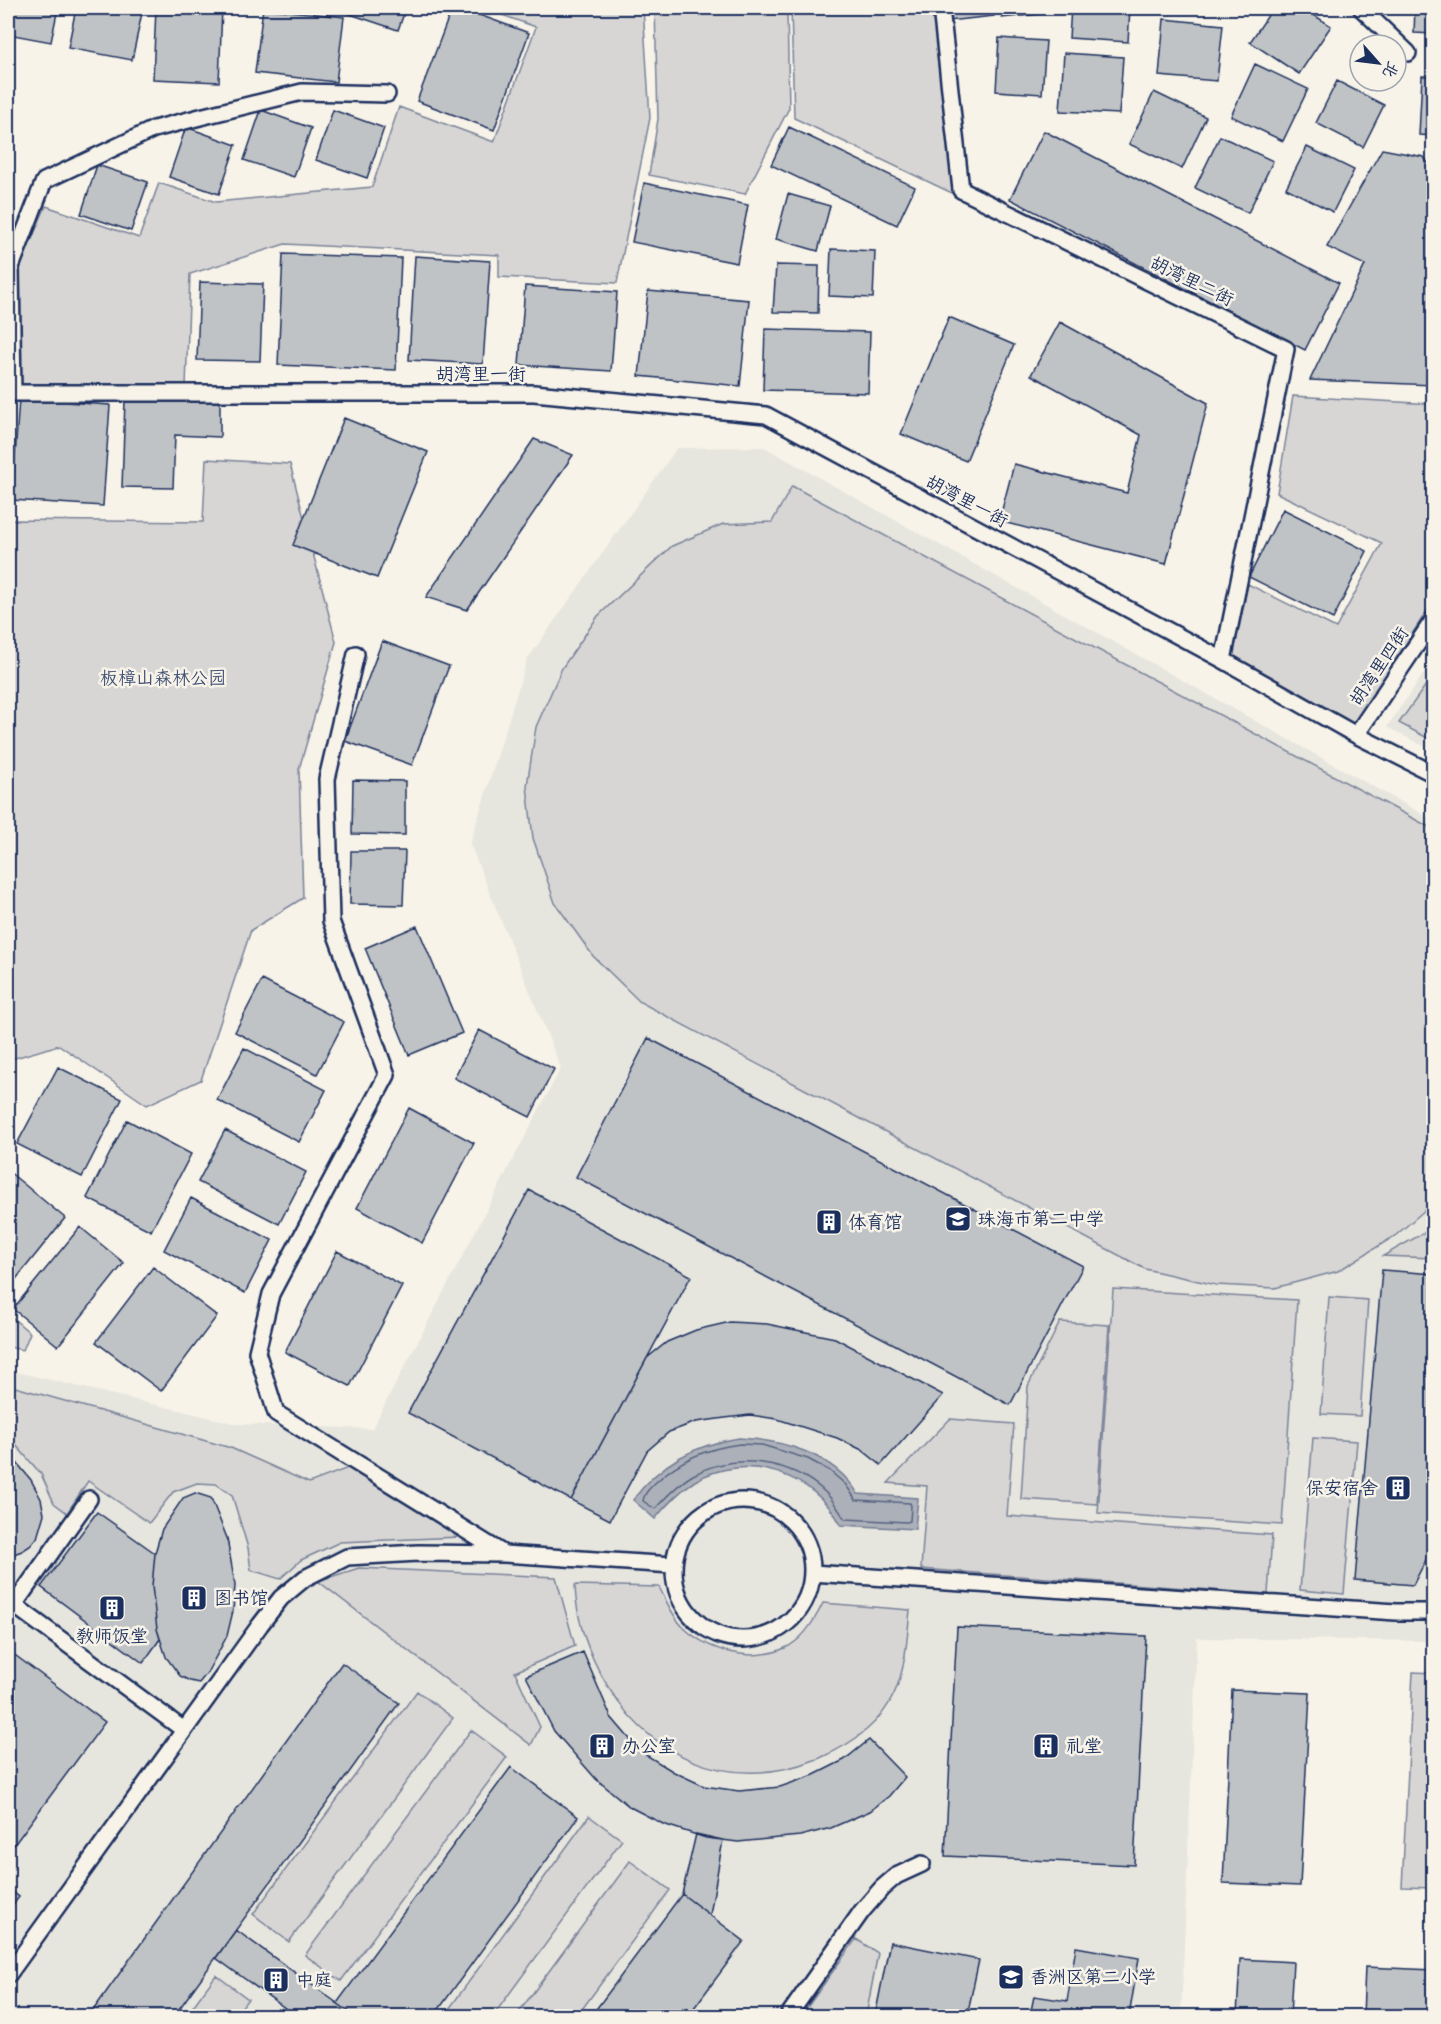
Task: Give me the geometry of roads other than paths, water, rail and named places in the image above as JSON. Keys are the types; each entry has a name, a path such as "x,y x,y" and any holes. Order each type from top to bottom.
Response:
{"lane":[{"name":"胡湾里二街","path":"941,8 961,190 1286,349 1223,660"},
{"path":"1361,8 1387,33"},
{"name":"胡湾里一街","path":"387,94 302,92 204,116 154,129 44,181 11,267 13,393 534,393 766,415 1223,660 1356,735 1434,774"},
{"name":"胡湾里四街","path":"1356,735 1434,619"},
{"path":"356,654 327,780 331,921 387,1075 271,1294 257,1352 276,1413 504,1554"},
{"path":"89,1499 11,1603 184,1730"},
{"path":"734,1500 759,1501 780,1511 798,1527 809,1548 813,1573 808,1594 797,1613 781,1628 760,1637 738,1639 717,1634 698,1624 683,1607 675,1587 673,1565 679,1542 692,1522 712,1507 734,1500"},
{"path":"8,1975 281,1598 305,1578 347,1557 418,1553 504,1554 673,1565"},
{"path":"813,1573 1396,1612 1434,1612"},
{"path":"788,2016 862,1911 882,1888 896,1876 921,1864"}],"water":[{"path":"739,1438 790,1446 821,1459 848,1480 858,1494 918,1498 915,1529 841,1525 829,1507 814,1492 797,1481 757,1468 736,1468 715,1472 695,1481 673,1498 655,1519 633,1500 655,1476 679,1458 707,1445"}],"place":[{"name":"珠海市第二中学","path":"958,1219"},
{"name":"体育馆","path":"829,1222"},
{"name":"保安宿舍","path":"1398,1488"},
{"name":"图书馆","path":"194,1598"},
{"name":"教师饭堂","path":"112,1608"},
{"name":"办公室","path":"602,1746"},
{"name":"礼堂","path":"1046,1746"},
{"name":"香洲区第二小学","path":"1011,1977"},
{"name":"中庭","path":"276,1980"}],"park label":[{"name":"板樟山森林公园","path":"163,678"}]}
